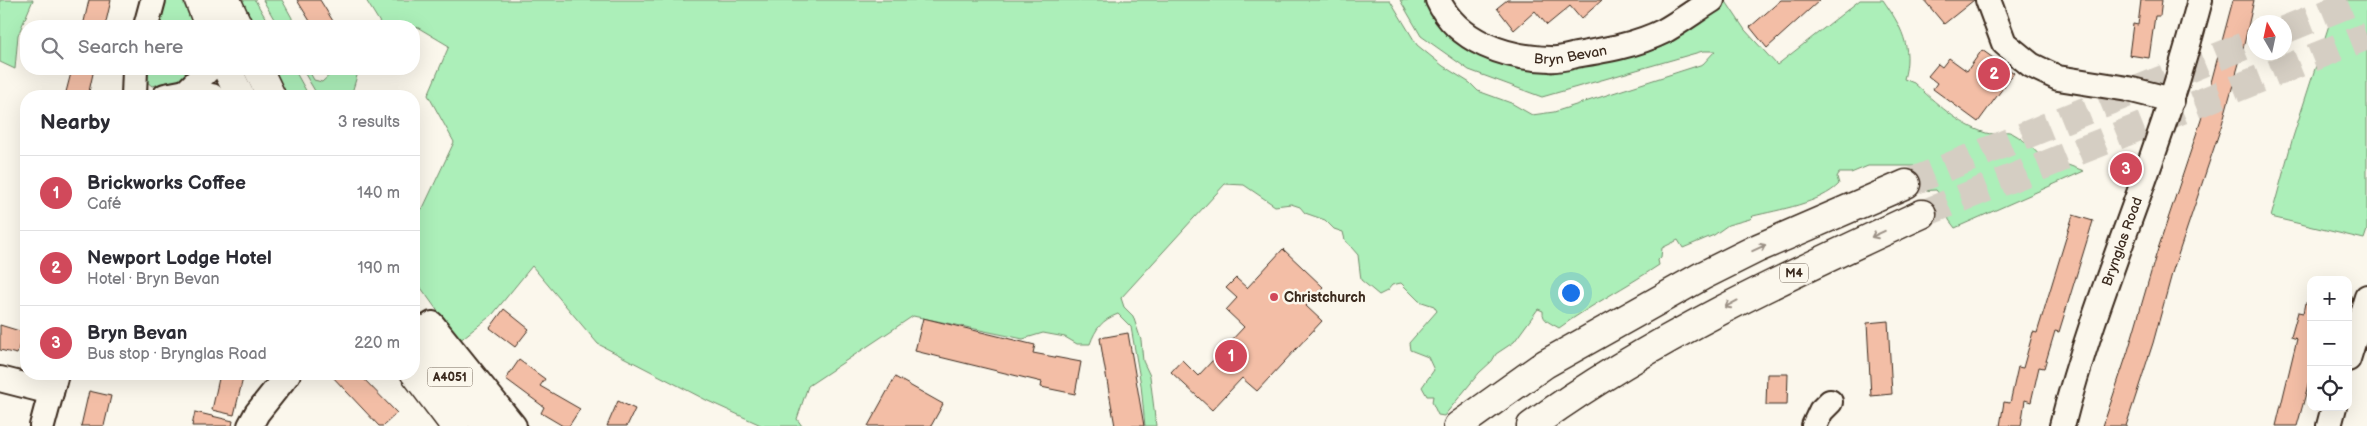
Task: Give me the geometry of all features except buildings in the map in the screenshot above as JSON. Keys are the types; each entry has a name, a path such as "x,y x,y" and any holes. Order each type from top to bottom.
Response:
{"main road":[{"path":"199,0 207,20"},
{"path":"226,0 235,20"},
{"path":"230,75 237,90"},
{"path":"261,75 268,90"},
{"path":"1471,423 1545,364 1654,303 1758,248 1906,184"},
{"name":"M4","path":"1532,426 1586,388 1668,338 1772,283 1922,214"},
{"name":"A4051","path":"423,325 486,426"},
{"name":"M4","path":"1551,426 1613,383 1668,338"},
{"name":"A4051","path":"420,380 455,426"}],"street":[{"path":"148,20 153,0"},
{"name":"Bryn Bevan","path":"1438,0 1443,12 1462,30 1484,46 1509,55 1552,60 1621,47 1663,31 1712,0"},
{"path":"1988,0 2004,42 2031,65 2058,78 2128,89 2172,100"},
{"name":"Brynglas Road","path":"2062,426 2099,300 2172,100 2200,0"},
{"path":"134,90 135,75"},
{"path":"180,90 201,75"},
{"path":"2352,346 2367,297"},
{"path":"423,325 514,426"},
{"path":"0,379 53,383 42,426"},
{"path":"250,426 256,413 283,380"},
{"path":"1814,426 1822,411 1830,402"},
{"path":"2329,426 2333,411"}],"green space":[{"path":"0,0 33,0 24,20 20,20 15,69 0,62"},
{"path":"164,0 182,0 191,20 159,20"},
{"path":"236,0 255,0 267,20 244,20"},
{"path":"263,0 282,0 292,18 292,20 275,20"},
{"path":"366,0 1390,0 1417,45 1443,66 1470,83 1478,91 1511,103 1532,115 1554,112 1703,64 1715,51 1703,51 1542,97 1469,70 1421,36 1400,0 1429,0 1507,64 1552,73 1622,58 1669,39 1725,0 1745,30 1777,65 1860,0 1883,0 1904,37 1907,57 1904,79 1914,83 1930,98 1966,124 1989,134 2012,133 2029,145 2053,167 2068,165 2084,171 1955,228 1949,220 1945,201 1936,190 1916,191 1913,178 1917,173 1914,166 1868,166 1851,173 1839,173 1837,177 1839,184 1831,191 1810,201 1753,216 1750,219 1728,225 1714,235 1683,248 1678,240 1662,248 1661,257 1658,260 1659,265 1559,328 1548,321 1544,317 1543,311 1538,309 1514,342 1496,354 1444,416 1438,415 1432,402 1433,396 1427,396 1422,387 1434,370 1428,357 1410,350 1409,343 1437,311 1434,306 1419,301 1401,283 1392,285 1387,291 1379,295 1361,280 1358,255 1345,240 1343,232 1334,229 1325,220 1305,213 1300,207 1291,204 1275,206 1244,185 1225,184 1121,298 1124,307 1133,316 1141,340 1143,361 1150,376 1156,426 1145,426 1141,385 1131,327 1118,314 1100,325 1090,344 1077,344 1065,337 1043,333 1023,339 913,316 808,386 797,419 802,426 763,426 708,401 598,344 532,266 493,314 459,341 420,286 420,210 423,208 454,142 428,95 449,46 420,29 420,20 378,20"},
{"path":"2332,0 2367,0 2367,230 2364,239 2271,217 2293,137 2329,25"},
{"path":"146,75 188,75 182,80 152,86 147,82"},
{"path":"270,75 297,75 306,90 277,90"},
{"path":"306,75 311,75 314,80 322,82 330,75 357,75 353,90 314,90"}],"tunnel":[{"path":"2292,27 2358,0"},
{"path":"1922,214 2367,36"},
{"path":"1906,184 2247,45"}],"place":[{"name":"Newport Lodge Hotel","path":"1994,74"},
{"name":"Bryn Bevan","path":"2126,169"},
{"name":"Christchurch","path":"1274,297"},
{"name":"Brickworks Coffee","path":"1231,356"}]}
